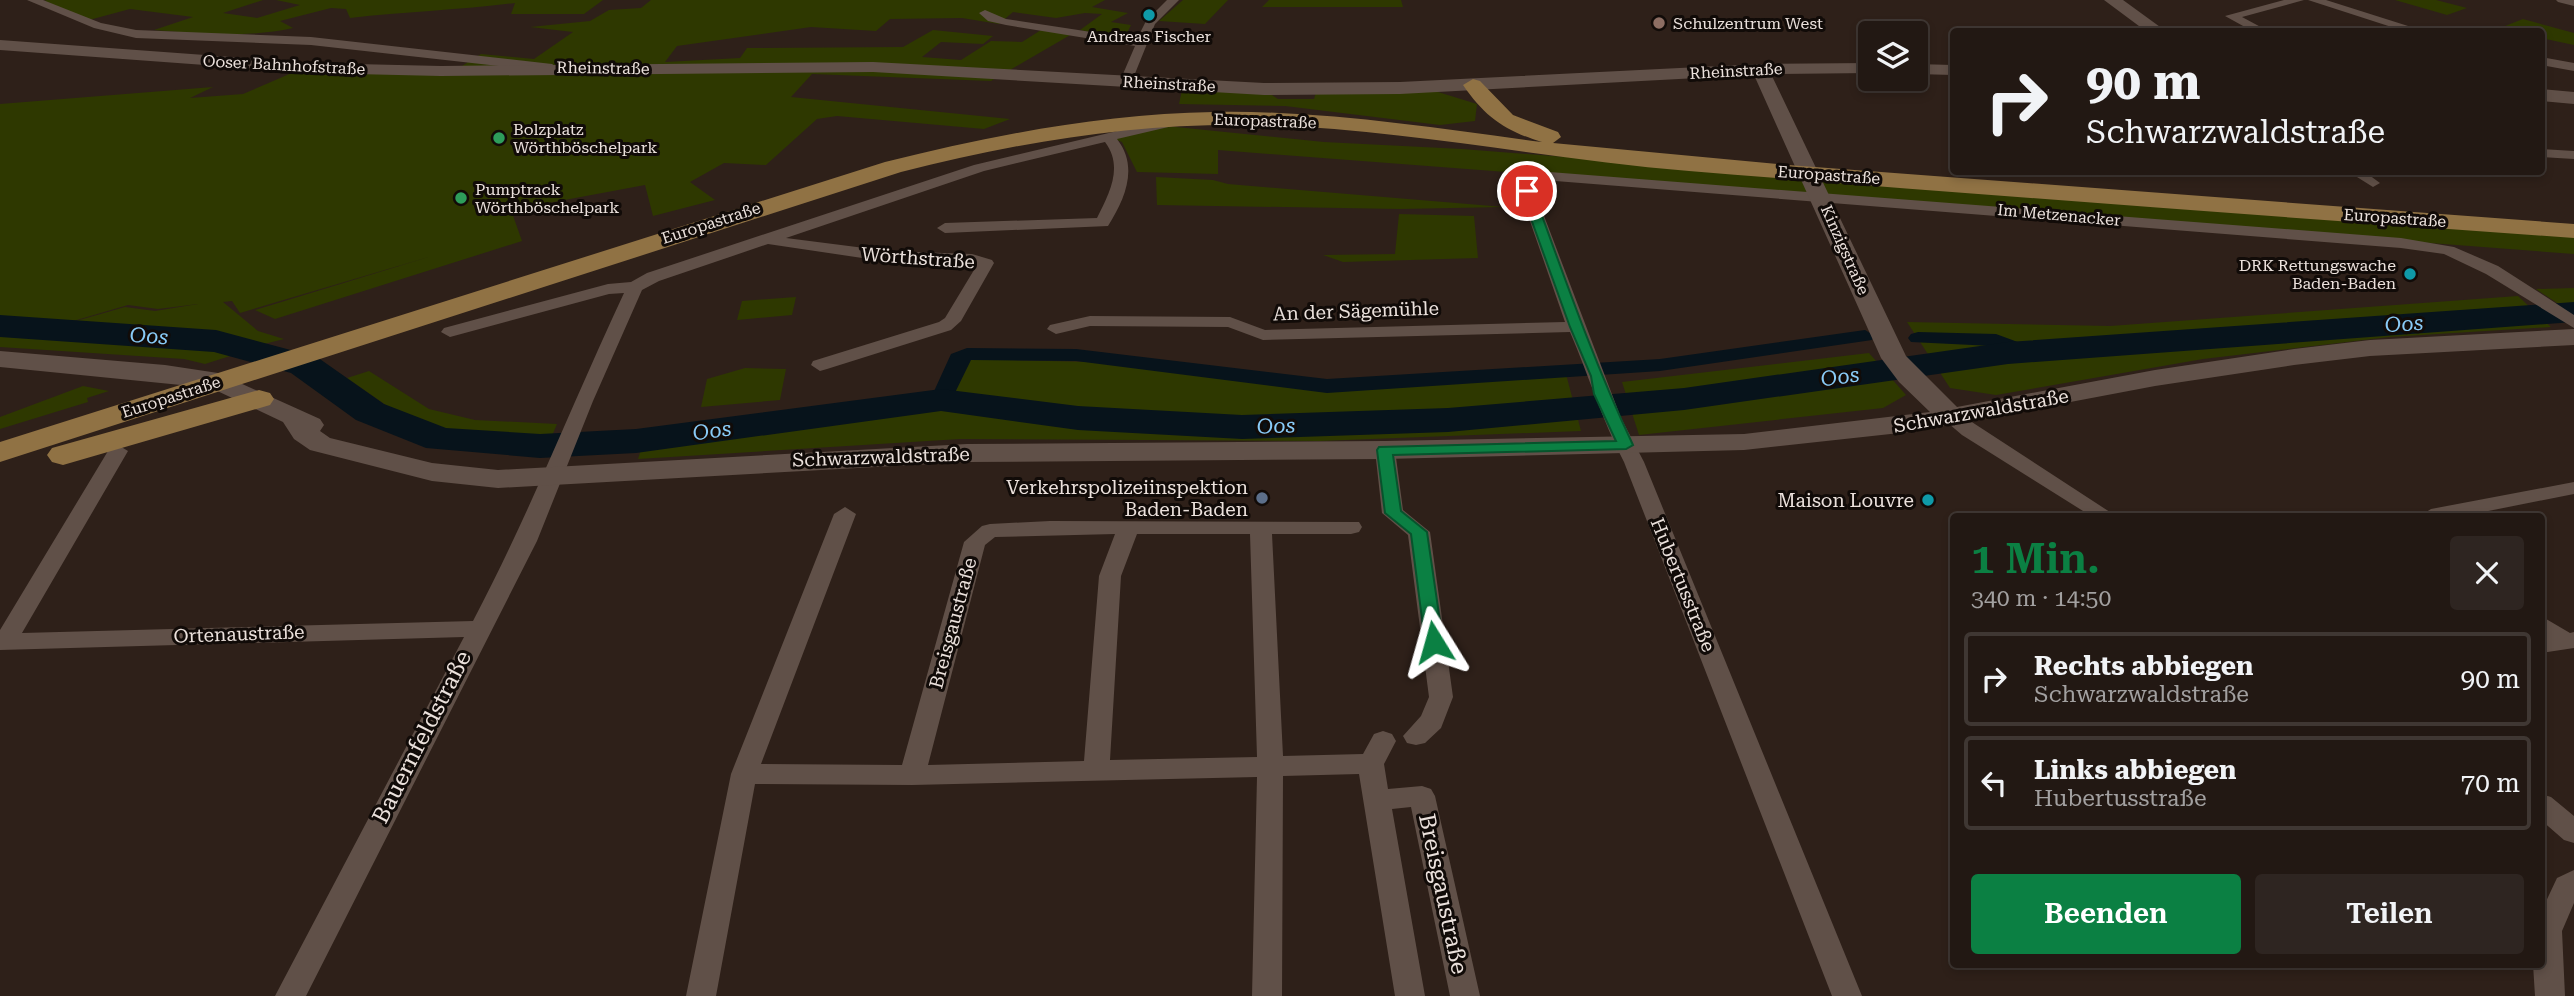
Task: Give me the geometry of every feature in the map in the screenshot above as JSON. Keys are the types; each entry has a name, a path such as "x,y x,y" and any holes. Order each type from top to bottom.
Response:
{"main road":[{"path":"1473,85 1492,112 1519,127 1586,147"},
{"path":"1434,126 1475,124 1492,112"},
{"name":"Europastraße","path":"1240,114 1671,163 2574,231"},
{"name":"Europastraße","path":"0,436 121,405 924,159 1069,129 1240,114 1327,114 1586,147 1950,174"},
{"path":"1172,122 1222,131 1671,163"},
{"name":"Europastraße","path":"1965,175 2574,220"},
{"path":"0,474 259,399"},
{"name":"Europastraße","path":"0,452 121,405"}],"street":[{"path":"33,0 98,26 136,34 311,41 461,65"},
{"path":"1126,81 1150,23 1173,0"},
{"path":"2112,0 2153,28"},
{"path":"2256,28 2231,16 2298,0"},
{"path":"2314,0 2408,28"},
{"path":"2562,0 2574,3"},
{"path":"985,13 992,19 1006,22 1140,43"},
{"name":"Ooser Bahnhofstraße","path":"0,45 312,68 461,65 568,69"},
{"path":"2545,62 2574,67"},
{"name":"Rheinstraße","path":"568,69 873,67 1183,85 1315,89 1473,85 1760,69 1858,68"},
{"name":"Kinzigstraße","path":"1760,69 1830,214 1894,358 1951,416"},
{"path":"1928,69 1950,70"},
{"path":"1172,122 1183,85"},
{"path":"2545,95 2574,98"},
{"name":"Wörthstraße","path":"450,332 608,289 635,287 653,277 771,240 979,168 1172,122"},
{"name":"Wörthstraße","path":"945,228 1102,223 1122,183 1123,160 1110,138"},
{"path":"2545,153 2574,155"},
{"name":"Im Metzenacker","path":"1523,174 2401,243 2448,250 2492,270 2548,306 2573,327"},
{"name":"Hubertusstraße","path":"1523,174 1522,178 1611,418 1626,445 1847,996"},
{"path":"2361,175 2373,183"},
{"name":"Wörthstraße","path":"771,240 828,251 936,260 977,259 986,263 952,321 945,326 820,365"},
{"path":"558,466 635,287"},
{"name":"An der Sägemühle","path":"1056,329 1090,321 1230,323 1263,335 1304,336 1367,330 1576,327"},
{"name":"Schwarzwaldstraße","path":"0,359 164,373 218,381 259,399 294,419 304,433 320,444 460,477 558,466 872,456 1385,450 1626,445 1810,437 1951,416 2155,378 2294,357 2573,327"},
{"path":"1951,416 1969,431 2100,513"},
{"path":"1385,450 1394,513 1419,532 1441,697 1432,721 1416,736"},
{"path":"2,642 100,486 118,452"},
{"name":"Bauernfeldstraße","path":"290,996 526,541 558,466"},
{"path":"2446,513 2563,489 2574,504"},
{"path":"701,996 744,774 845,514"},
{"name":"Breisgaustraße","path":"912,775 975,542 990,531 1351,527"},
{"path":"1261,528 1270,769 1267,996"},
{"path":"1096,771 1110,576 1128,529"},
{"path":"2545,628 2560,642"},
{"name":"Ortenaustraße","path":"2,642 478,629"},
{"path":"744,774 912,775 1270,769 1377,753 1377,800 1410,996"},
{"name":"Breisgaustraße","path":"1377,800 1422,796 1465,996"},
{"path":"2545,807 2574,832"},
{"path":"2550,996 2547,931 2567,886 2574,882"}],"green space":[{"path":"263,0 223,13 257,18 300,5 276,0 603,0 584,14 511,14 515,3 350,18 346,9 331,8 280,21 293,28 224,34 154,30 193,17 130,9 89,20 41,2"},
{"path":"651,0 1105,0 1092,7 1128,13 1111,22 1131,25 1124,39 1080,30 1102,14 1085,13 1056,18 1013,12 999,24 962,18 890,19 876,31 811,27 677,46 665,62 740,58 747,48 903,47 933,30 993,36 983,44 941,42 922,57 961,60 991,41 1022,42 1041,30 1072,34 991,81 812,74 791,97 1010,119 984,129 837,116 817,119 766,165 724,163 690,182 715,200 653,216 645,185 511,210 522,241 275,319 255,310 432,256 240,313 232,301 223,302 258,331 284,339 260,345 147,326 69,323 125,307 155,311 198,304 158,309 128,305 63,324 0,319 0,104 213,87 190,98 243,94 301,69 454,71 481,54 534,59 573,32 530,27 590,21 609,10 641,8"},
{"path":"1183,0 1228,0 1205,24 1159,21"},
{"path":"1269,0 1401,0 1403,7 1262,7"},
{"path":"2395,0 2436,0 2467,8 2447,15"},
{"path":"2523,19 2574,33 2574,45 2545,39 2545,28 2500,28"},
{"path":"1183,85 1269,93 1278,99 1314,99 1316,92 1438,92 1477,104 1475,121 1440,125 1285,106 1179,104"},
{"path":"1166,126 1324,142 1462,149 2574,235 2574,254 1218,150 1218,174 1137,172 1122,142 1112,138"},
{"path":"1156,177 1504,207 1400,209 1157,205"},
{"path":"1399,214 1474,216 1478,258 1343,262 1323,255 1395,254"},
{"path":"2574,288 2574,314 2536,289"},
{"path":"2518,296 2551,327 2389,337 2203,359 1996,395 1950,388 1907,322 2110,326"},
{"path":"796,297 792,315 737,320 742,301"},
{"path":"0,330 209,344 243,352 205,364 184,359 0,347"},
{"path":"1869,353 1906,395 1883,408 1639,435 1622,382"},
{"path":"969,359 1094,362 1328,389 1566,374 1581,431 1320,441 960,439 638,459 642,446 949,405"},
{"path":"745,368 786,369 780,400 701,407 707,379"},
{"path":"369,371 429,409 475,420 557,424 551,438 442,430 410,422 347,378"},
{"path":"83,386 109,391 87,398 88,402 0,429 0,417"}],"waterway":[{"name":"Oos","path":"0,326 216,341 304,365 370,412 440,440 540,446 636,441 941,400 1078,418 1242,427 1448,420 1684,399 2008,353 2574,312"},
{"path":"941,400 959,359 967,354 1076,355 1327,386 1660,365 1865,336"},
{"path":"1918,338 1996,340 2030,353"}],"place":[{"name":"Andreas Fischer","path":"1149,15"},
{"name":"Schulzentrum West","path":"1659,23"},
{"name":"Bolzplatz Wörthböschelpark","path":"499,138"},
{"name":"Pumptrack Wörthböschelpark","path":"461,198"},
{"name":"DRK Rettungswache Baden-Baden","path":"2410,274"},
{"name":"Verkehrspolizeiinspektion Baden-Baden","path":"1262,498"},
{"name":"Maison Louvre","path":"1928,500"}],"route":[{"path":"1434,642 1419,532 1398,519 1394,513 1385,450 1626,445 1601,394 1598,376 1576,327 1527,191"}]}
